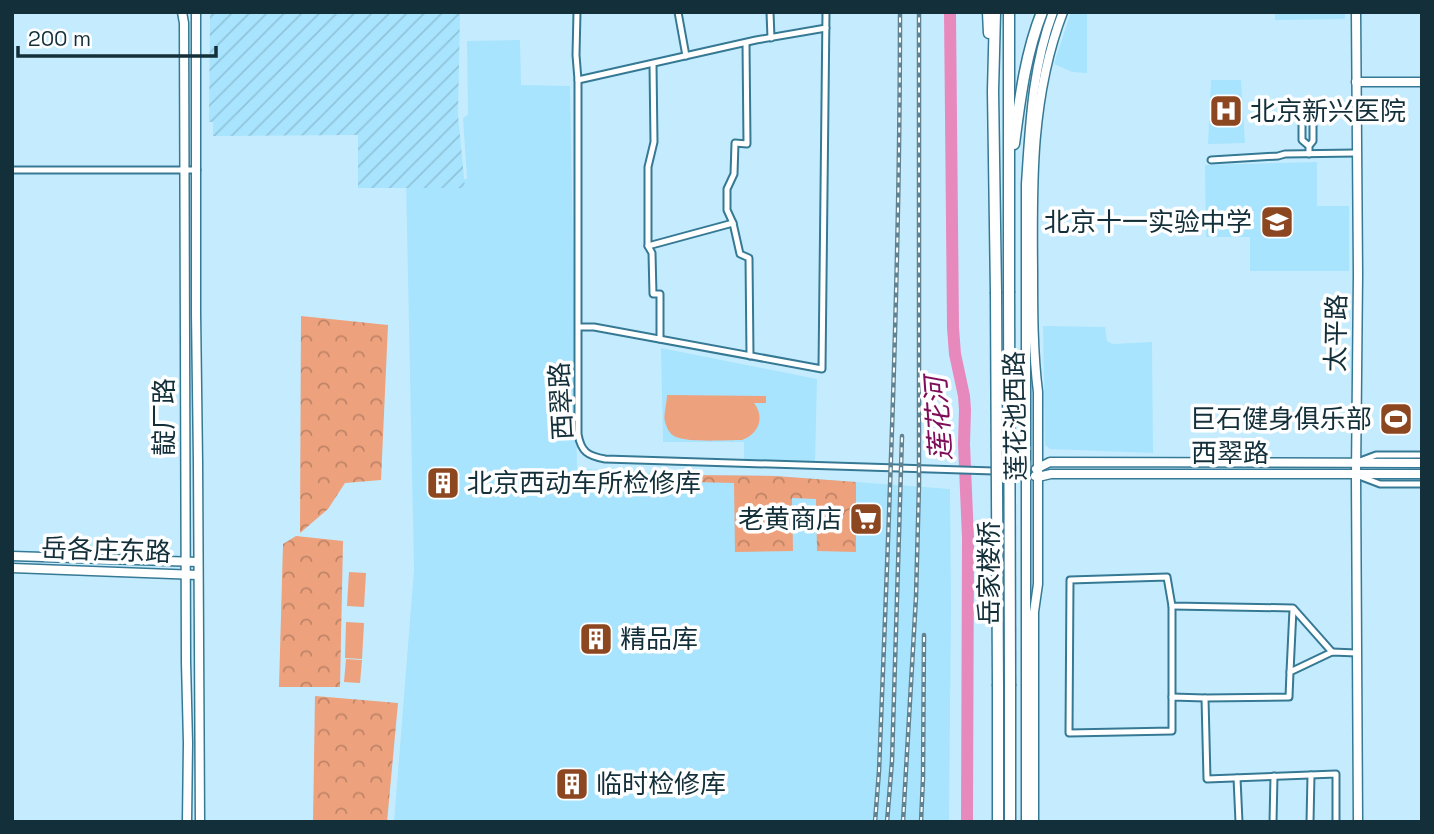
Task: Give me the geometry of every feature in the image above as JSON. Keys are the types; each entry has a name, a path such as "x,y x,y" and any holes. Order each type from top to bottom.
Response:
{"highway":[{"path":"988,12 993,90"},
{"path":"993,90 995,12"},
{"path":"1009,12 1009,183"},
{"path":"1009,183 1023,79 1042,12"},
{"name":"岳家楼桥","path":"993,90 998,822"},
{"name":"岳家楼桥","path":"1009,183 1010,822"}],"street":[{"name":"靛厂路","path":"182,12 187,822"},
{"path":"196,12 200,822"},
{"name":"西翠路","path":"577,12 578,434 583,449 594,457 606,459 1026,472"},
{"path":"678,12 686,56"},
{"path":"770,12 771,38"},
{"path":"579,327 660,338 822,369 826,12"},
{"name":"莲花池西路","path":"1026,822 1026,212 1033,92 1040,55 1053,12"},
{"name":"莲花池西路","path":"1034,822 1038,392 1034,362 1032,183 1037,118 1044,76 1063,12"},
{"name":"太平路","path":"1356,12 1358,822"},
{"path":"578,80 825,28"},
{"path":"746,43 747,144 735,143 734,174 726,198 727,211 733,223 740,254 749,258 750,356"},
{"path":"653,64 653,142 648,167 648,246 652,253 653,294 660,294 660,338"},
{"path":"1356,82 1422,82"},
{"path":"1309,146 1302,140 1302,116 1313,116 1313,141 1309,146 1309,154"},
{"path":"1212,160 1285,154 1356,153"},
{"path":"12,170 197,170"},
{"path":"648,246 733,223"},
{"path":"1356,462 1376,454 1422,454"},
{"name":"西翠路","path":"1038,473 1051,462 1422,463"},
{"path":"1026,472 1038,473"},
{"name":"西翠路","path":"1038,473 1422,474"},
{"path":"1356,475 1380,484 1422,484"},
{"name":"岳各庄东路","path":"12,556 198,562"},
{"name":"岳各庄东路","path":"12,568 198,575"},
{"path":"1167,576 1172,606 1172,731 1069,733 1070,580 1167,576"},
{"path":"1172,606 1293,608 1332,652"},
{"path":"1172,696 1289,697 1293,608"},
{"path":"1290,672 1332,652 1357,653"},
{"path":"1205,698 1207,779 1336,774 1336,822"},
{"path":"1310,822 1311,775"},
{"path":"1273,822 1274,776"},
{"path":"1237,778 1239,822"}],"shaded area":[{"path":"210,12 460,12 458,115 465,188 358,188 358,135 213,136 213,122 209,122"},
{"path":"1071,12 1087,12 1087,73 1072,72 1054,64"},
{"path":"1275,12 1345,12 1345,19 1275,20"},
{"path":"520,40 521,85 570,86 577,468 692,475 775,476 950,489 949,822 394,822 414,570 406,180 467,179 463,118 468,115 467,41"},
{"name":"北京新兴医院","path":"1211,80 1241,80 1245,143 1208,144"},
{"name":"北京十一实验中学","path":"1317,162 1317,206 1349,206 1349,271 1250,271 1250,237 1206,237 1205,165"},
{"path":"1043,326 1105,327 1107,341 1113,344 1152,342 1153,453 1050,449 1045,445"},
{"path":"661,348 817,379 815,461 744,460 744,442 663,442"}],"green space":[{"path":"301,316 388,325 381,480 345,483 328,509 300,533"},
{"path":"667,395 766,396 766,403 754,403 760,419 753,434 748,437 742,440 696,440 679,438 669,432 665,419"},
{"path":"692,475 775,476 856,482 856,552 817,551 816,499 792,498 793,551 735,552 734,483 693,482"},
{"path":"296,536 343,541 340,687 279,687 283,544"},
{"path":"349,572 366,573 364,607 347,606"},
{"path":"346,622 364,623 362,659 345,658"},
{"path":"346,659 362,660 360,683 344,682"},
{"path":"315,696 398,703 387,822 313,822"}],"waterway":[{"name":"莲花河","path":"950,12 953,328 955,354 964,396 968,538 967,822"}],"railway":[{"path":"875,822 893,391 900,12"},
{"path":"903,822 916,597 919,485 919,12"},
{"path":"887,822 892,761 902,436"},
{"path":"921,822 924,635"}],"place":[{"name":"北京新兴医院","path":"1226,111"},
{"name":"北京十一实验中学","path":"1277,222"},
{"name":"巨石健身俱乐部","path":"1396,419"},
{"name":"北京西动车所检修库","path":"443,483"},
{"name":"老黄商店","path":"866,519"},
{"name":"精品库","path":"596,639"},
{"name":"临时检修库","path":"572,784"}]}
